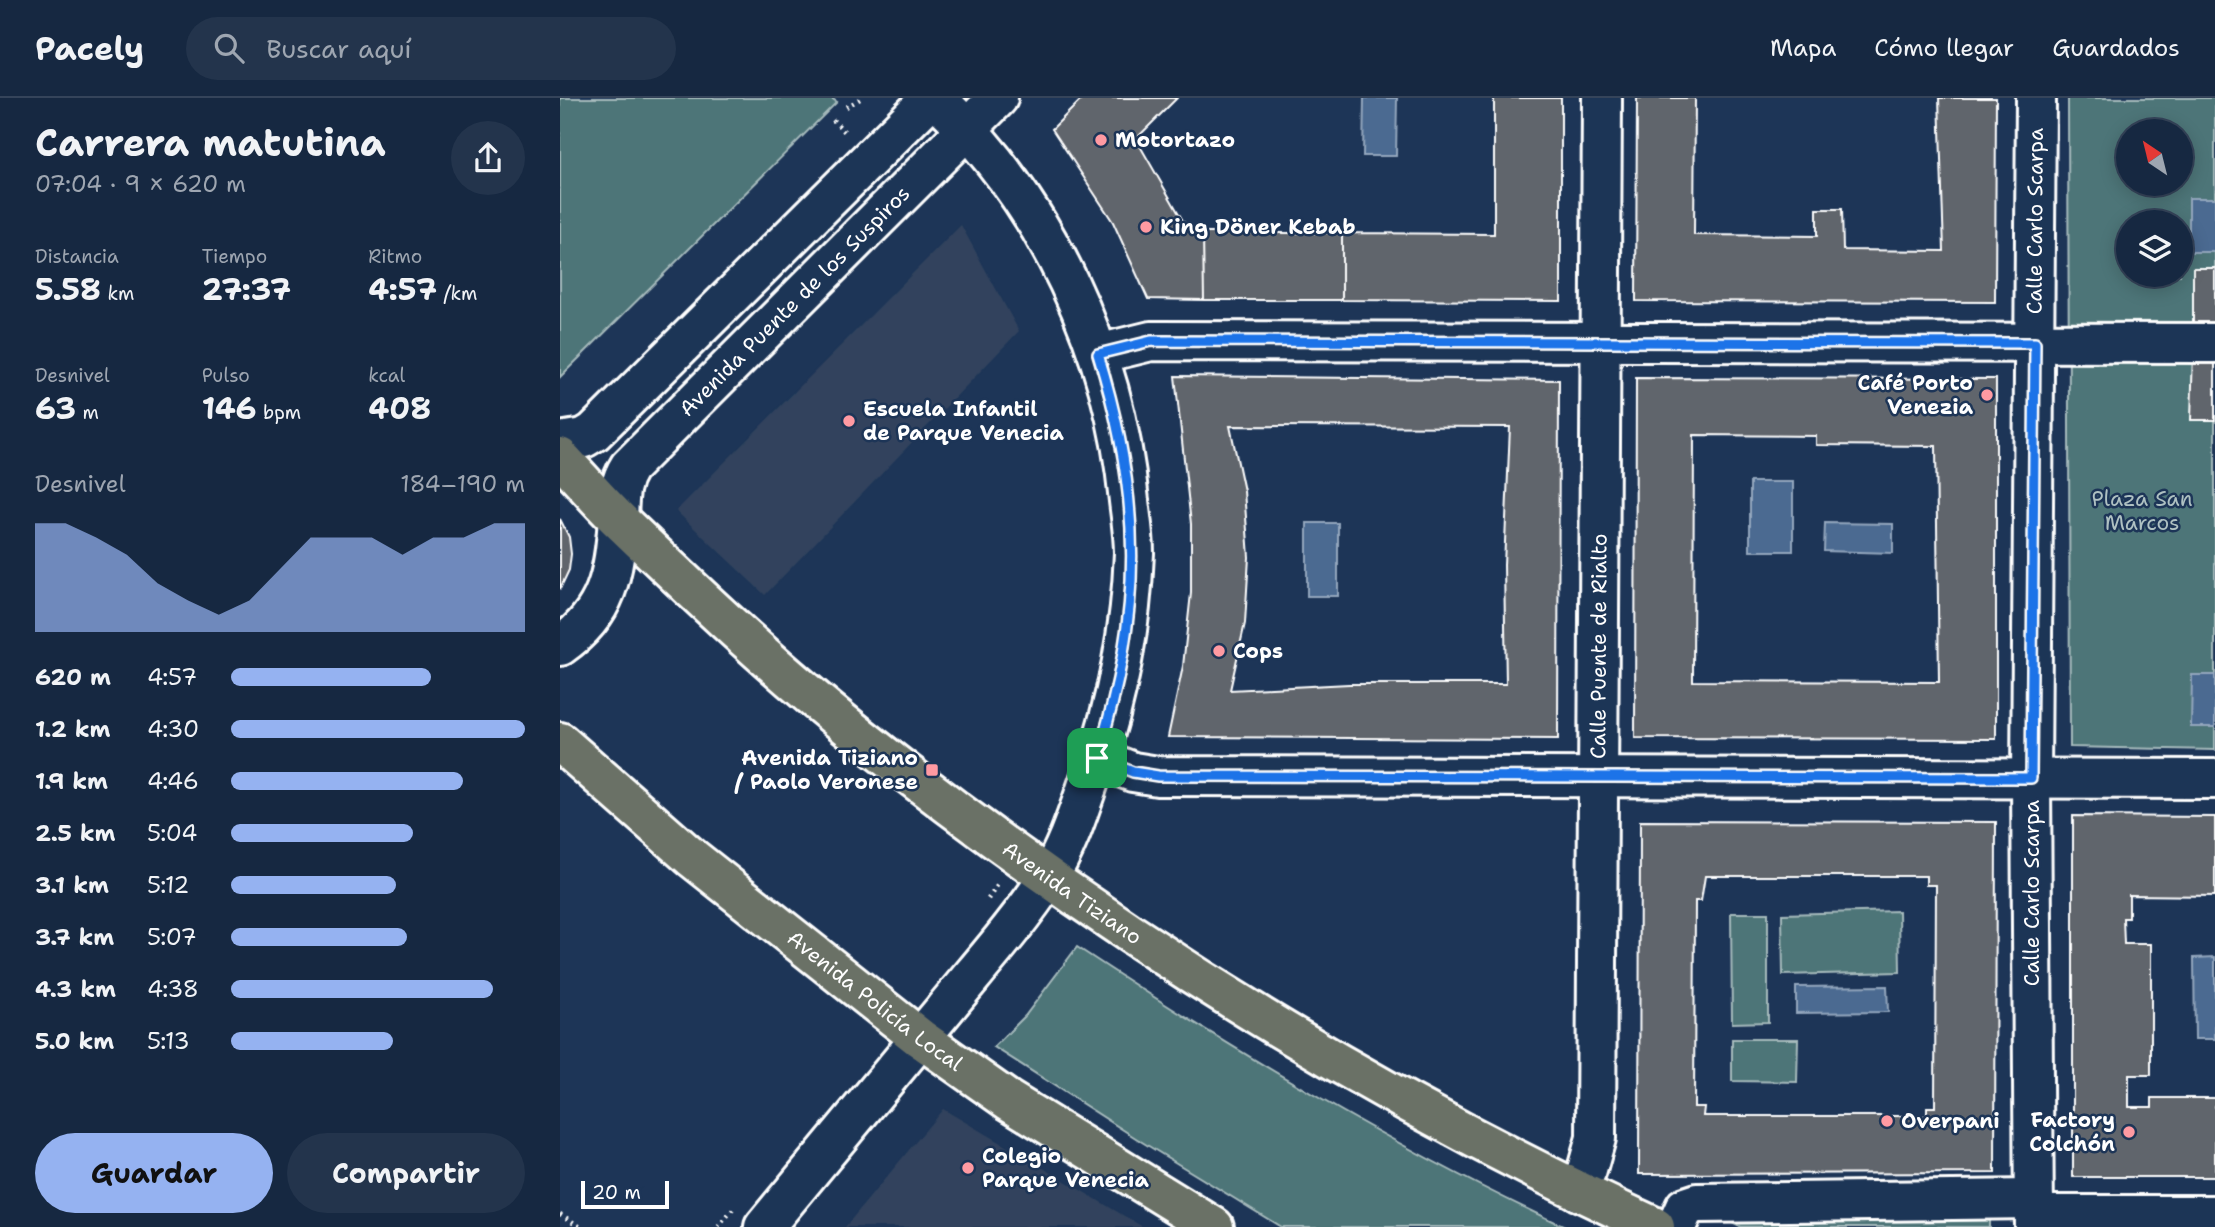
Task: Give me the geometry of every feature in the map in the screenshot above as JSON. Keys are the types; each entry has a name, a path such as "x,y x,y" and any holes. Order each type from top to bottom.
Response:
{"main road":[{"name":"Avenida Tiziano","path":"560,457 618,519 727,621 855,732 1033,866 1137,939 1332,1059 1578,1191 1655,1227"},
{"name":"Avenida Policía Local","path":"560,742 691,857 920,1038 1040,1121 1214,1227"}],"street":[{"path":"560,442 584,438 594,432 933,98 967,128 1000,168 1039,229 1068,282 1098,354 1117,416 1125,458 1134,549 1128,637 1117,696 1069,836 1033,866 920,1038 753,1212"},
{"name":"Avenida Puente de los Suspiros","path":"560,646 578,633 599,608 611,573 620,488 629,467 998,98"},
{"name":"Calle Puente de Rialto","path":"1578,1191 1596,1138 1597,778 1603,341 1602,98"},
{"name":"Calle Carlo Scarpa","path":"2034,1213 2031,778 2036,98"},
{"path":"1098,354 1151,341 2215,343"},
{"path":"1097,758 1133,772 1158,776 2215,779"},
{"path":"1676,1227 1685,1207 1697,1203 2034,1213 2215,1215"}],"path":[{"path":"846,107 862,98"},
{"path":"982,907 1033,866"},
{"path":"718,1227 753,1212"},
{"path":"560,1214 581,1227"}],"shaded area":[{"path":"1364,98 1397,98 1396,156 1363,156"},
{"path":"2189,198 2215,198 2215,252 2193,252 2193,210 2189,210"},
{"name":"Escuela Infantil de Parque Venecia","path":"961,225 1019,331 765,595 676,511"},
{"path":"1750,482 1793,482 1793,551 1750,551"},
{"path":"1307,523 1338,523 1338,596 1307,596"},
{"path":"1825,523 1893,524 1893,553 1824,551"},
{"path":"2192,675 2215,675 2215,727 2191,727"},
{"path":"2215,957 2215,1039 2195,1039 2194,958"},
{"path":"1887,986 1888,1012 1796,1013 1796,987"},
{"name":"Colegio Parque Venecia","path":"943,1109 1143,1227 845,1227"}],"green space":[{"path":"560,98 831,98 837,102 560,377"},
{"name":"Plaza San Marcos","path":"2068,98 2215,98 2215,750 2070,747"},
{"path":"1899,911 1900,972 1783,975 1782,914"},
{"path":"1731,913 1768,913 1768,1022 1732,1023"},
{"path":"1077,947 1255,1060 1377,1131 1565,1227 1281,1227 994,1047 1025,1016"},
{"path":"1732,1039 1798,1039 1797,1082 1732,1081"},
{"path":"1716,1215 1989,1215 1989,1227 1740,1227"}],"building":[{"path":"1083,98 1177,98 1136,139 1190,233 1203,233 1204,300 1148,299 1113,222 1052,129"},
{"path":"1494,98 1561,98 1561,301 1342,300 1342,233 1494,234"},
{"path":"1637,98 1695,98 1694,235 1817,236 1817,209 1842,209 1843,250 1944,251 1939,98 1996,98 1995,302 1636,301"},
{"path":"1203,233 1342,233 1342,300 1204,300"},
{"path":"2193,268 2215,268 2215,334 2193,334"},
{"path":"2193,351 2215,351 2215,420 2191,420"},
{"path":"1175,376 1559,380 1558,739 1168,737 1183,666 1191,593 1191,524","holes":["1230,426 1510,427 1504,565 1506,684 1349,684 1230,690 1245,623 1249,557 1244,491"]},
{"path":"1636,378 1996,379 1996,739 1635,738","holes":["1694,435 1816,436 1816,445 1936,446 1939,682 1693,681"]},
{"path":"560,519 569,537 571,554 569,570 560,589"},
{"path":"2073,816 2215,817 2215,896 2129,895 2129,918 2123,918 2124,944 2151,944 2151,1075 2129,1075 2129,1107 2152,1107 2152,1098 2215,1098 2215,1177 2073,1177"},
{"path":"1640,821 1996,822 1995,1173 1639,1174","holes":["1705,876 1926,876 1926,885 1936,885 1935,1107 1927,1107 1927,1116 1703,1116 1704,1107 1694,1107 1695,901 1701,901"]}],"place":[{"name":"Motortazo","path":"1101,140"},
{"name":"King Döner Kebab","path":"1146,227"},
{"name":"Café Porto Venezia","path":"1987,395"},
{"name":"Escuela Infantil de Parque Venecia","path":"849,421"},
{"name":"Cops","path":"1219,651"},
{"name":"Avenida Tiziano / Paolo Veronese","path":"932,770"},
{"name":"Overpani","path":"1887,1121"},
{"name":"Factory Colchón","path":"2129,1132"},
{"name":"Colegio Parque Venecia","path":"968,1168"}],"route":[{"path":"1151,341 2035,343 2031,778 1158,776 1133,772 1097,758 1117,696 1128,637 1134,549 1125,458 1117,416 1098,354 1125,345 1151,341"}]}
